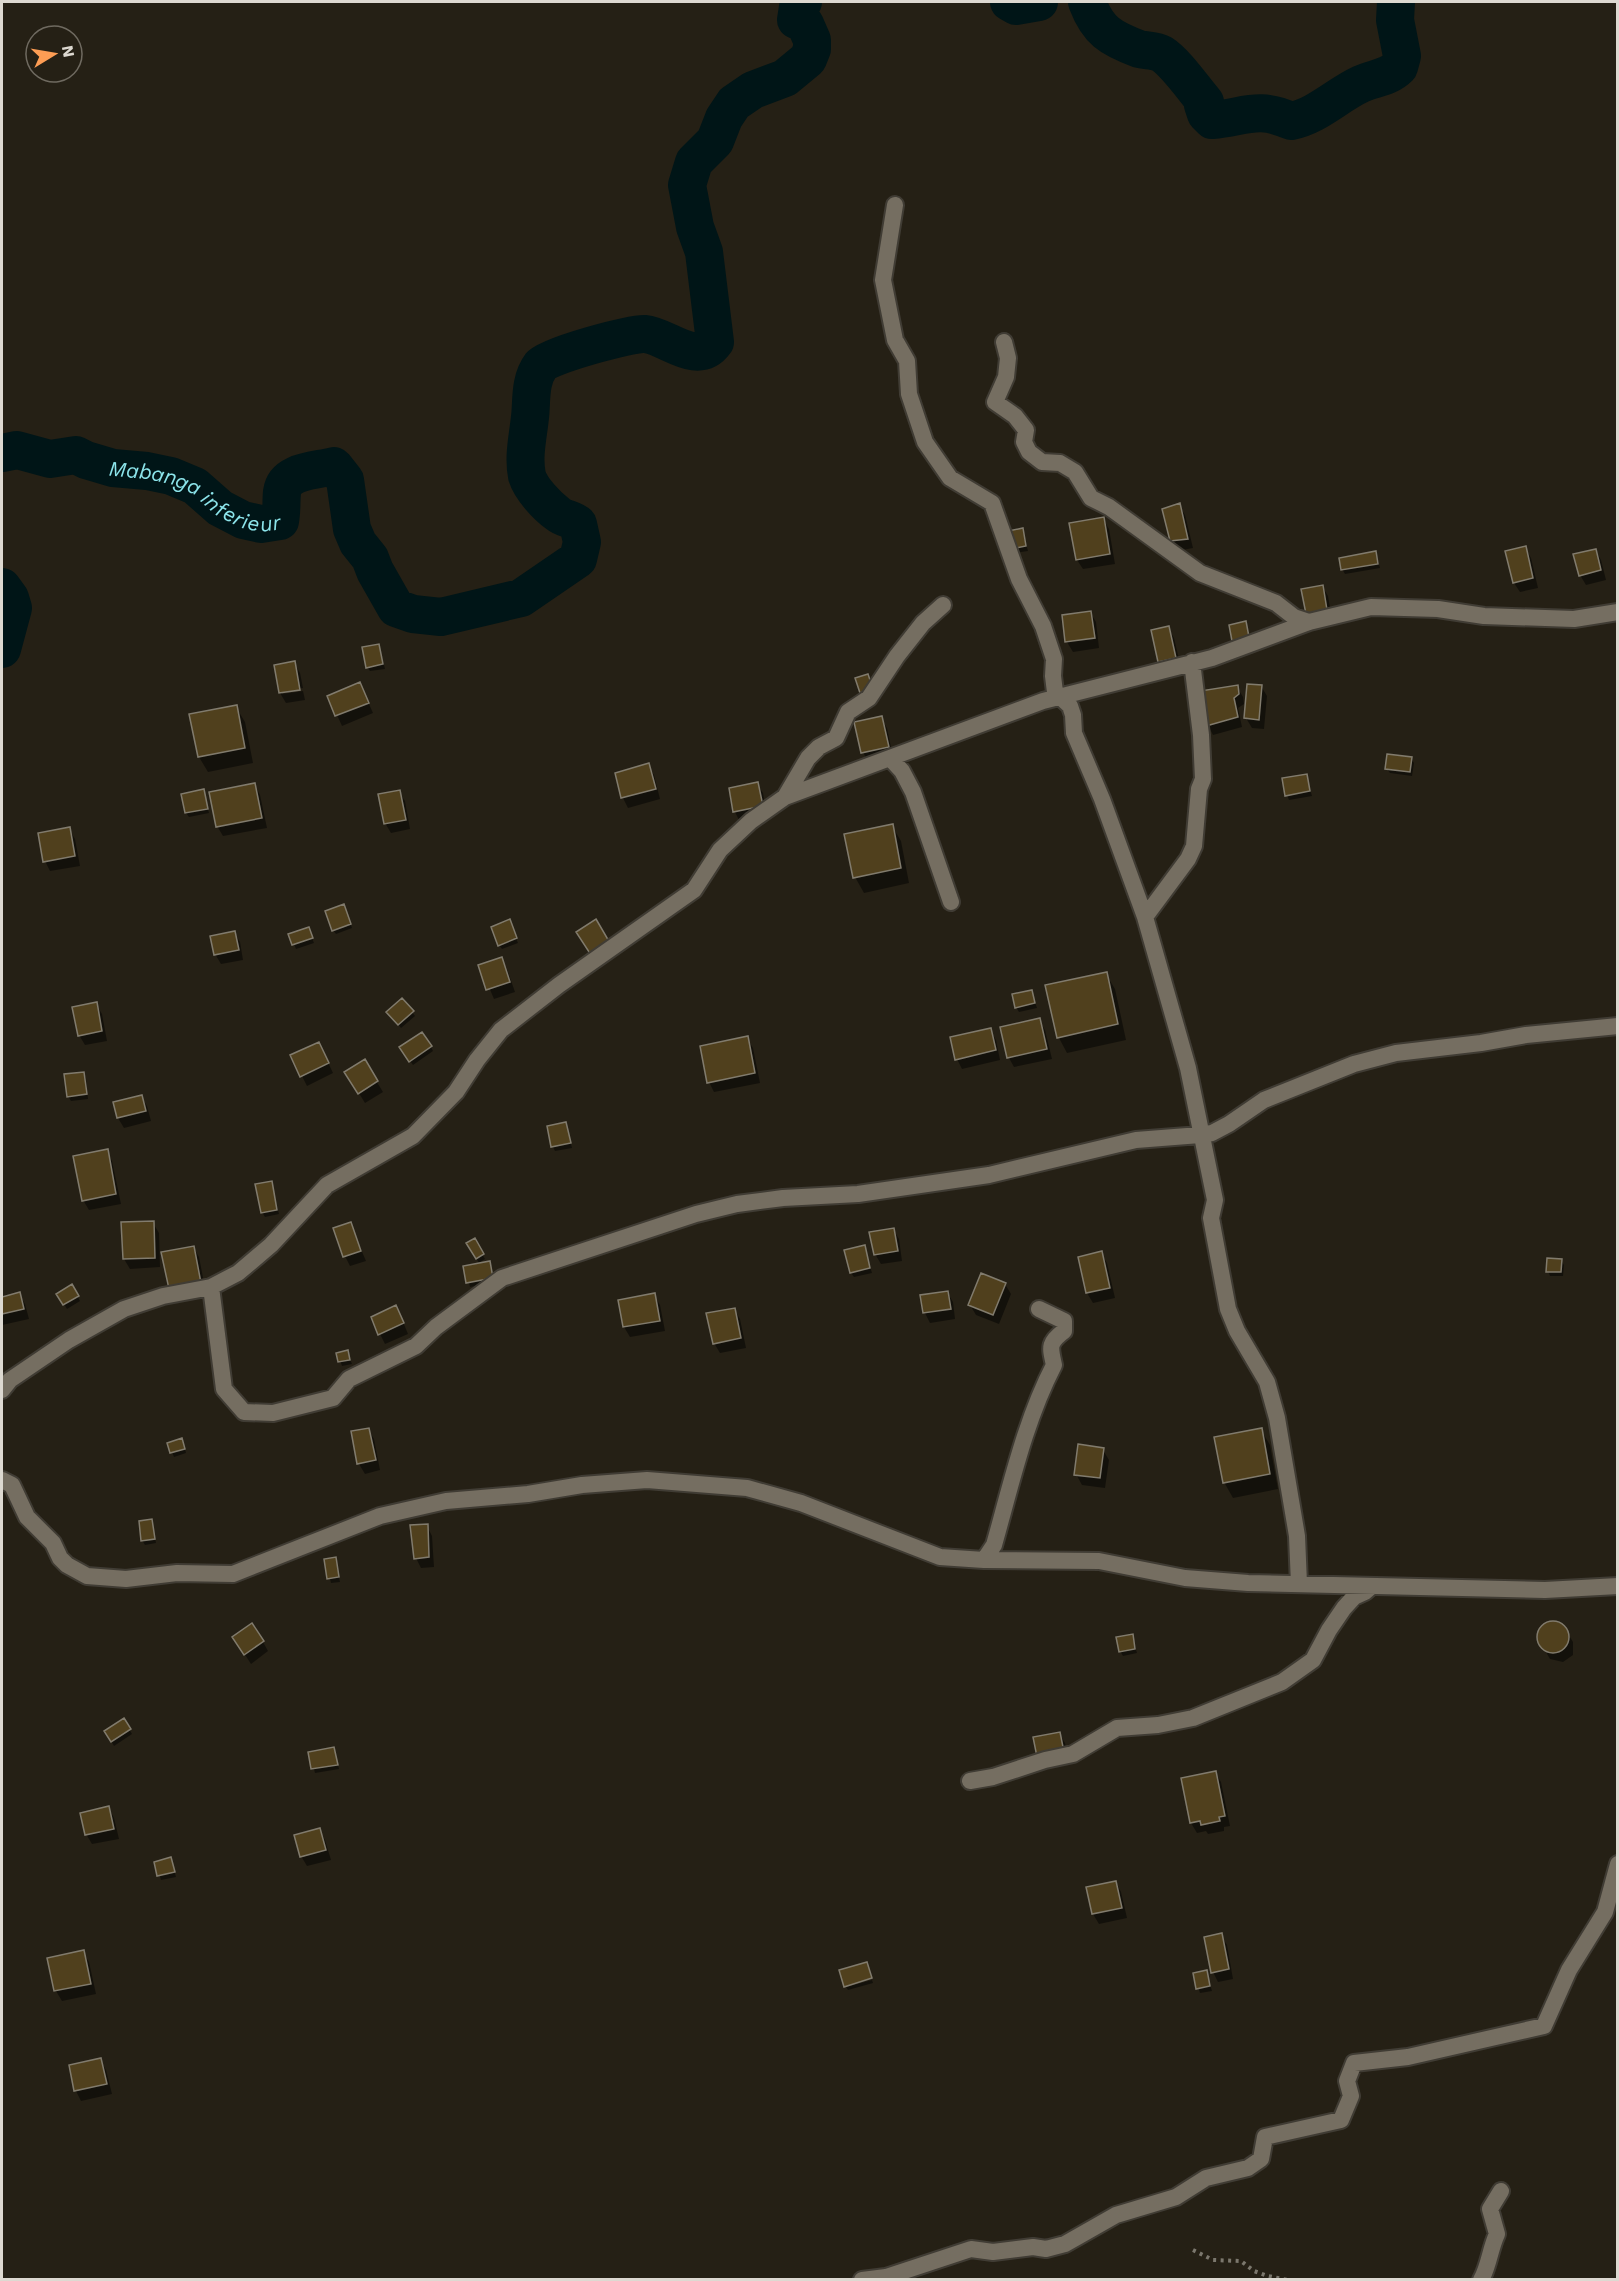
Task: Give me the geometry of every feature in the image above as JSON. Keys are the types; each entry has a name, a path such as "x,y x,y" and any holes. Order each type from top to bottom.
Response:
{"street":[{"path":"895,205 883,280 895,340 907,361 909,394 915,413 925,441 950,478 992,503 1019,579 1043,626 1054,659 1054,692 1070,706 1074,733 1102,799 1145,917 1188,1068 1215,1200 1211,1218 1228,1309 1237,1331 1267,1382 1277,1418 1297,1536 1299,1584"},
{"path":"1004,342 1008,358 1006,377 995,402 1015,416 1026,430 1024,442 1029,452 1042,462 1060,463 1075,472 1091,498 1109,507 1200,573 1276,603 1294,617 1309,622"},
{"path":"785,797 808,758 819,747 836,738 848,712 869,698 897,656 923,623 943,605"},
{"path":"2,1390 10,1380 69,1340 124,1309 163,1296 211,1287 238,1273 272,1245 327,1185 413,1136 456,1092 477,1060 501,1030 559,985 694,890 720,850 752,821 785,797 1043,701 1212,658 1309,622 1371,607 1438,609 1484,616 1574,619 1617,612"},
{"path":"1145,917 1188,859 1194,846 1199,789 1203,779 1201,735 1192,663"},
{"path":"890,758 902,771 913,792 951,902"},
{"path":"211,1287 224,1389 244,1412 273,1413 333,1398 349,1379 416,1346 436,1327 502,1278 696,1214 737,1204 783,1198 858,1194 989,1174 1136,1140 1212,1133 1230,1124 1264,1100 1354,1064 1375,1058 1526,1035 1617,1026"},
{"path":"984,1560 994,1545 1025,1439 1054,1365 1051,1350 1053,1339 1064,1331 1064,1321 1038,1309"},
{"path":"2,1480 12,1485 27,1517 53,1543 60,1558 67,1565 87,1576 117,1578 156,1577 177,1573 233,1574 380,1516 446,1501 647,1480 747,1488 801,1503 940,1557 984,1560 1099,1561 1185,1578 1248,1583 1545,1590 1617,1586"},
{"path":"970,1781 993,1777 1045,1760 1073,1754 1117,1728 1158,1725 1193,1718 1282,1682 1313,1659 1344,1608 1354,1597 1365,1593 1372,1586"},
{"path":"862,2280 886,2277 970,2249 1004,2252 1033,2247 1046,2249 1065,2244 1116,2215 1176,2198 1206,2178 1248,2168 1261,2159 1265,2137 1341,2120 1351,2096 1347,2081 1354,2063 1408,2058 1544,2026 1569,1970 1605,1912 1617,1864"},
{"path":"1481,2280 1486,2272 1491,2247 1497,2234 1490,2209 1501,2191"}],"path":[{"path":"1193,2250 1213,2260 1241,2261 1254,2271 1288,2280"}],"building":[{"path":"1180,503 1188,539 1170,541 1162,509"},
{"path":"1104,517 1110,554 1076,560 1069,523"},
{"path":"1023,528 1026,546 1011,549 1008,531"},
{"path":"1526,546 1533,578 1513,583 1505,551"},
{"path":"1596,549 1601,570 1579,576 1573,554"},
{"path":"1376,551 1378,564 1341,570 1339,558"},
{"path":"1323,585 1327,610 1306,614 1301,589"},
{"path":"1091,611 1095,638 1065,642 1062,615"},
{"path":"1246,621 1249,637 1232,641 1229,625"},
{"path":"1169,626 1176,658 1158,662 1151,630"},
{"path":"379,644 383,664 366,668 362,647"},
{"path":"295,661 300,690 279,693 274,665"},
{"path":"868,674 873,689 860,693 855,678"},
{"path":"360,682 369,703 335,716 327,696"},
{"path":"1247,684 1262,685 1259,720 1244,718"},
{"path":"1238,685 1239,694 1234,698 1238,717 1206,726 1200,691"},
{"path":"237,705 245,748 198,757 189,714"},
{"path":"882,716 889,747 861,753 854,722"},
{"path":"1387,754 1412,757 1410,772 1385,769"},
{"path":"649,763 656,789 621,798 615,773"},
{"path":"1307,774 1310,791 1285,796 1282,778"},
{"path":"758,782 763,806 733,812 729,788"},
{"path":"255,783 262,818 216,827 209,792"},
{"path":"204,789 208,809 185,813 181,794"},
{"path":"400,790 406,820 384,824 378,794"},
{"path":"893,824 901,868 853,878 844,834"},
{"path":"70,827 75,856 43,862 38,833"},
{"path":"344,904 351,924 332,931 325,911"},
{"path":"510,919 517,938 498,946 491,927"},
{"path":"596,919 610,943 591,955 576,932"},
{"path":"309,927 313,938 292,945 288,934"},
{"path":"235,931 239,950 214,955 210,936"},
{"path":"502,957 510,982 486,990 478,965"},
{"path":"1107,972 1118,1024 1057,1038 1045,985"},
{"path":"1032,990 1035,1003 1015,1008 1012,994"},
{"path":"402,998 414,1011 398,1025 386,1012"},
{"path":"97,1002 102,1031 78,1036 72,1007"},
{"path":"1040,1018 1047,1049 1007,1058 1000,1027"},
{"path":"991,1028 996,1050 955,1060 950,1037"},
{"path":"422,1032 432,1046 409,1062 399,1047"},
{"path":"748,1036 755,1073 707,1083 700,1046"},
{"path":"319,1042 329,1063 300,1077 290,1055"},
{"path":"365,1059 378,1081 358,1094 344,1072"},
{"path":"84,1072 87,1094 67,1097 64,1074"},
{"path":"142,1095 146,1111 117,1118 113,1102"},
{"path":"566,1122 571,1143 551,1147 547,1126"},
{"path":"108,1149 116,1194 82,1201 73,1156"},
{"path":"272,1181 277,1210 261,1213 255,1184"},
{"path":"154,1221 155,1258 123,1259 121,1222"},
{"path":"351,1222 361,1251 343,1257 333,1228"},
{"path":"894,1228 898,1251 874,1255 869,1232"},
{"path":"475,1238 484,1254 476,1259 466,1243"},
{"path":"865,1245 870,1268 850,1273 844,1250"},
{"path":"194,1246 201,1283 169,1289 161,1252"},
{"path":"1102,1251 1110,1288 1086,1293 1078,1257"},
{"path":"1547,1258 1562,1259 1561,1272 1546,1272"},
{"path":"490,1261 493,1278 466,1283 463,1266"},
{"path":"981,1273 1006,1283 993,1315 968,1305"},
{"path":"72,1284 79,1296 63,1305 56,1294"},
{"path":"948,1291 951,1309 923,1313 920,1295"},
{"path":"20,1292 24,1309 2,1314 2,1297"},
{"path":"655,1293 660,1321 623,1327 618,1300"},
{"path":"396,1305 404,1323 378,1335 371,1317"},
{"path":"735,1308 741,1338 713,1344 706,1313"},
{"path":"348,1350 350,1360 338,1362 336,1353"},
{"path":"369,1428 376,1460 357,1464 351,1431"},
{"path":"1262,1428 1270,1474 1223,1483 1214,1437"},
{"path":"182,1438 185,1449 170,1453 167,1443"},
{"path":"1078,1444 1104,1448 1100,1478 1074,1475"},
{"path":"152,1519 155,1539 141,1541 139,1521"},
{"path":"428,1524 429,1557 414,1559 410,1525"},
{"path":"336,1557 339,1577 327,1579 324,1559"},
{"path":"1553,1621 1564,1626 1569,1637 1564,1648 1553,1653 1542,1648 1537,1637 1542,1626"},
{"path":"252,1623 264,1641 244,1655 232,1637"},
{"path":"1133,1634 1135,1649 1119,1652 1116,1637"},
{"path":"124,1718 131,1729 111,1742 104,1731"},
{"path":"1060,1732 1064,1752 1037,1757 1033,1737"},
{"path":"334,1747 338,1765 311,1769 308,1752"},
{"path":"1216,1771 1225,1816 1219,1817 1220,1821 1201,1825 1200,1821 1190,1823 1181,1778"},
{"path":"109,1806 114,1829 85,1835 80,1813"},
{"path":"320,1828 326,1850 300,1857 294,1835"},
{"path":"171,1857 175,1872 157,1876 154,1862"},
{"path":"1116,1881 1122,1908 1092,1914 1086,1887"},
{"path":"1222,1933 1229,1969 1211,1973 1204,1937"},
{"path":"84,1950 91,1984 54,1991 47,1958"},
{"path":"867,1962 872,1978 844,1987 839,1970"},
{"path":"1207,1970 1210,1986 1196,1989 1193,1973"},
{"path":"101,2058 107,2084 74,2091 69,2065"}],"waterway":[{"name":"Mabanga inferieur","path":"2,453 17,450 50,459 76,455 113,468 171,476 195,486 220,508 243,520 261,524 280,521 282,492 289,479 295,475 334,466 345,480 352,529 358,543 370,558 396,608 413,614 441,617 521,598 578,559 582,542 578,524 560,516 549,507 536,492 527,476 526,446 532,391 537,371 541,365 558,356 624,337 645,334 691,351 700,352 708,349 715,342 704,252 695,227 687,185 694,162 715,141 724,118 734,103 753,90 785,78 808,59 812,49 812,40 805,24 796,20 798,7 803,2"},
{"name":"Mabanga inferieur","path":"1009,2 1016,6 1039,2"},
{"name":"Mabanga inferieur","path":"1087,2 1096,20 1106,32 1139,49 1159,53 1179,69 1205,102 1203,105 1206,114 1212,120 1260,113 1291,121 1310,115 1352,89 1386,76 1399,67 1402,56 1395,20 1396,2"},
{"name":"Mabanga inferieur","path":"2,587 10,598 13,608 2,649"}]}
